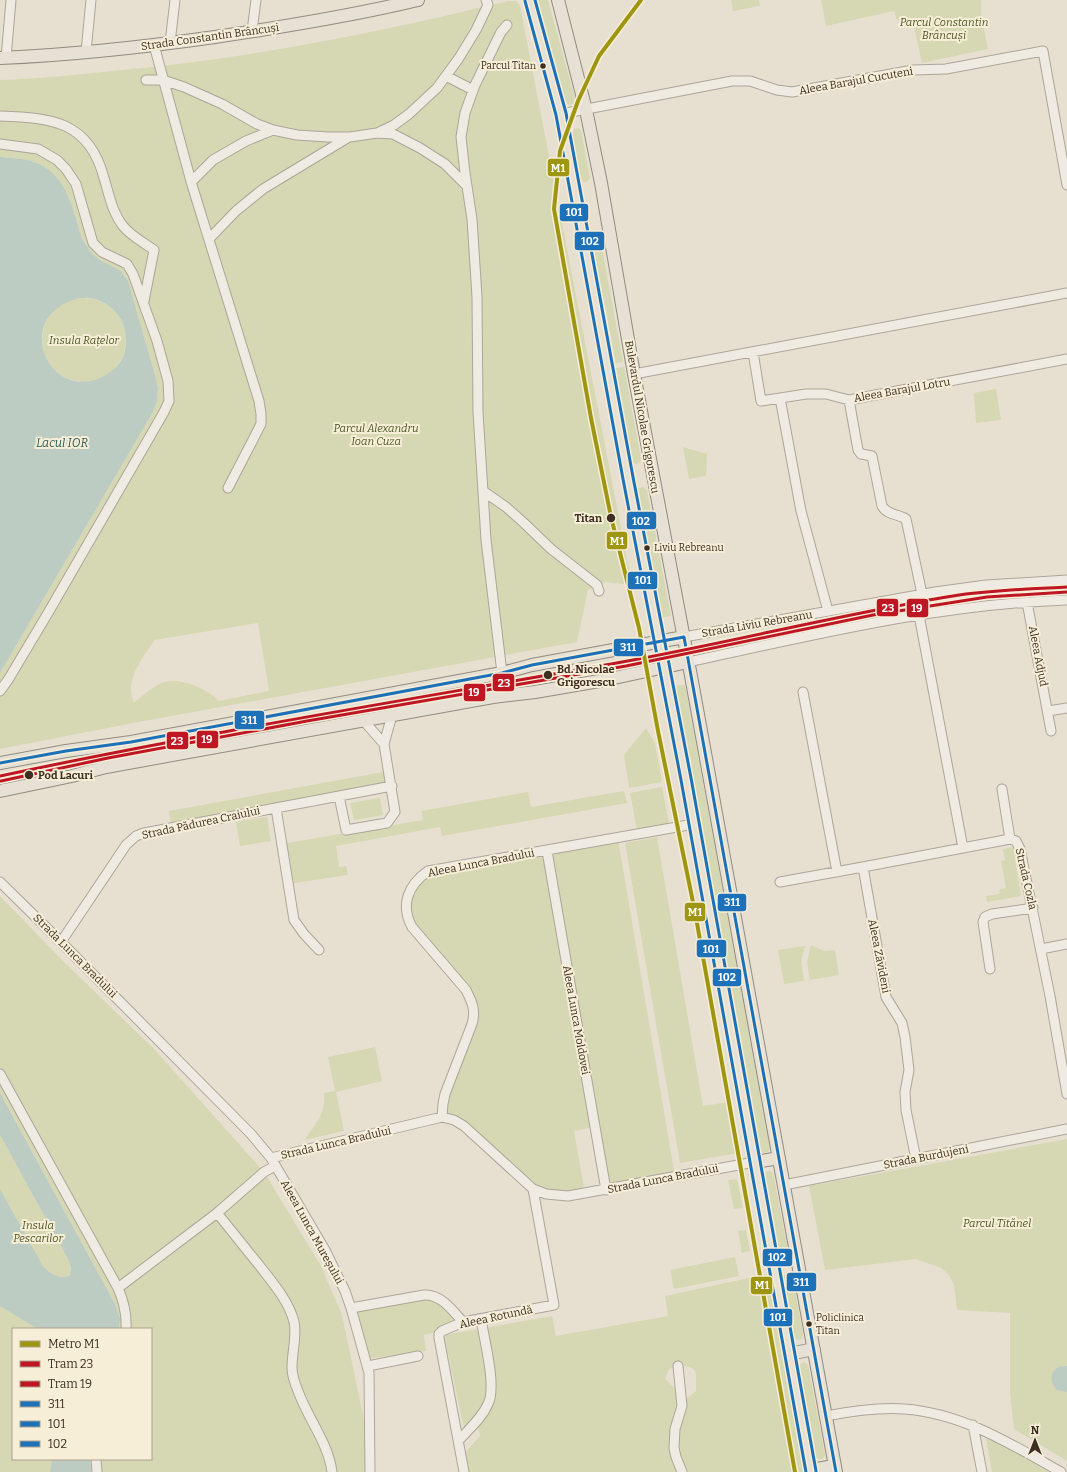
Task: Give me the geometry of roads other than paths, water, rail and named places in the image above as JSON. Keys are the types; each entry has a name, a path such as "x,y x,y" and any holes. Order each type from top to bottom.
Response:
{"main road":[{"name":"Strada Constantin Brâncuși","path":"3,58 86,52 170,43 330,19 418,0"},
{"path":"530,0 561,114 694,824 810,1471 836,1469"},
{"name":"Bulevardul Nicolae Grigorescu","path":"558,0 586,110 601,183 634,374 684,637 836,1469"},
{"name":"Strada Liviu Rebreanu","path":"0,763 143,739 502,673 532,665 684,637"},
{"name":"Strada Liviu Rebreanu","path":"0,791 72,776 106,767 499,696 535,692 628,676 688,662"},
{"path":"755,1162 779,1158"},
{"path":"789,1354 814,1349"}],"street":[{"path":"3,58 11,0"},
{"path":"86,52 92,0"},
{"path":"170,43 175,0"},
{"path":"252,31 256,0"},
{"path":"377,133 394,125 409,114 437,88 459,58 476,30 488,5 486,0"},
{"path":"502,673 486,540 478,412 477,297 472,219 461,137 465,113 473,90 501,32 507,25"},
{"path":"154,45 192,182 259,401 261,424 228,488"},
{"name":"Aleea Barajul Cucuteni","path":"561,114 732,81 750,81 777,90 792,92 913,70 946,69 1043,50 1067,185"},
{"path":"446,76 473,90"},
{"path":"146,80 163,80 184,87 216,101 257,124 273,130 297,135 350,136 377,133 393,134 420,148 445,164 467,186"},
{"path":"0,116 50,120 60,123 72,128 92,148 101,166 114,213 130,234 154,250 144,303"},
{"path":"192,182 213,160 246,141 273,130"},
{"path":"209,239 236,211 263,189 350,136"},
{"path":"0,144 38,149 54,158 66,169 76,184 93,243 102,252 124,262 130,267 161,352 168,380 169,394 167,406 44,620 7,683 0,691"},
{"path":"634,374 1067,293"},
{"name":"Aleea Barajul Lotru","path":"752,352 761,401 806,394 826,394 849,400 1067,359"},
{"path":"780,398 801,510 828,611"},
{"path":"849,400 858,450 860,454 872,456 882,506 888,512 902,516 906,519 922,594"},
{"path":"483,491 506,507 551,549 592,580 597,585 599,591"},
{"name":"Strada Liviu Rebreanu","path":"684,637 922,594 986,585 1067,580"},
{"name":"Strada Liviu Rebreanu","path":"688,662 919,615 966,608 1067,600"},
{"name":"Aleea Adjud","path":"1027,602 1051,731"},
{"path":"919,615 963,848"},
{"path":"803,692 837,872"},
{"path":"1048,711 1067,708"},
{"path":"339,796 346,830 387,823 395,812 384,744 392,715"},
{"path":"363,720 384,744"},
{"name":"Strada Pădurea Craiului","path":"61,942 117,857 126,845 136,836 144,833 392,786"},
{"name":"Strada Cozla","path":"1002,790 1010,839 1016,841 1020,849 1033,908 1067,1094"},
{"name":"Strada Pădurea Craiului","path":"276,808 294,920 304,934 319,950"},
{"name":"Aleea Lunca Bradului","path":"442,1117 442,1104 472,1024 474,1012 466,990 412,927 406,912 408,897 412,886 428,871 694,824"},
{"path":"780,882 1010,839"},
{"name":"Aleea Lunca Moldovei","path":"548,851 606,1190"},
{"name":"Aleea Zăvideni","path":"863,867 886,996 902,1023 905,1037 909,1070 905,1092 906,1110 916,1159"},
{"name":"Strada Lunca Bradului","path":"0,882 251,1134 273,1162 442,1117 454,1120 464,1126 533,1190 556,1196 568,1196 606,1190 755,1162"},
{"path":"990,969 983,922 985,917 992,914 1033,908"},
{"path":"1041,949 1067,944"},
{"path":"0,1074 118,1288 124,1302 127,1320 126,1328"},
{"name":"Strada Burdujeni","path":"784,1185 1067,1129"},
{"path":"118,1288 217,1213 264,1172 273,1162"},
{"name":"Aleea Lunca Mureșului","path":"273,1162 325,1250 345,1291 351,1308 368,1366 370,1382 370,1472"},
{"name":"Aleea Rotundă","path":"464,1472 439,1334 463,1322 554,1305 533,1190"},
{"path":"217,1213 279,1291 292,1315 294,1331 292,1369 295,1383 303,1403 327,1450 331,1462 332,1472"},
{"path":"351,1308 424,1295 433,1295 441,1299 463,1322"},
{"path":"459,1440 484,1410 490,1398 491,1378 481,1318"},
{"path":"368,1366 418,1356"},
{"path":"678,1366 682,1406 675,1429 674,1448 682,1472"},
{"path":"826,1416 866,1409 904,1409 930,1412 973,1425 1061,1472"},
{"path":"973,1425 982,1472"},
{"path":"96,1460 98,1472"}],"water":[{"name":"Lacul IOR","path":"0,157 34,162 45,167 54,175 67,194 72,205 82,239 92,254 121,271 128,281 158,388 157,401 153,412 0,673","holes":["79,298 90,298 109,306 120,318 126,333 124,354 114,369 102,377 83,382 67,378 53,368 45,354 42,338 46,322 58,308"]},
{"path":"0,1093 115,1304 120,1318 119,1328 36,1328 0,1306 0,1189 43,1266 52,1274 59,1277 67,1277 70,1275 71,1269 69,1261 0,1135"},
{"path":"1062,1366 1067,1366 1067,1392 1057,1390 1052,1383 1053,1372"},
{"path":"52,1460 90,1460 91,1472 50,1472"}],"metro line":[{"name":"M1","path":"641,0 599,56 578,101 560,151 554,209 591,418 611,517 639,628 658,731 695,912 795,1472"}],"tram line":[{"name":"23","path":"0,776 232,730 622,662 911,603 982,592 1067,587"},
{"name":"19","path":"1,781 108,758 307,721 626,666 873,615 987,597 1067,592"}],"place":[{"name":"Parcul Titan","path":"543,66"},
{"name":"Titan","path":"611,518"},
{"name":"Liviu Rebreanu","path":"647,548"},
{"name":"Bd. Nicolae Grigorescu","path":"548,675"},
{"name":"Pod Lacuri","path":"29,775"},
{"name":"Policlinica Titan","path":"809,1324"}],"park label":[{"name":"Parcul Constantin Brâncuși","path":"944,28"},
{"name":"Insula Rațelor","path":"84,340"},
{"name":"Parcul Alexandru Ioan Cuza","path":"376,434"},
{"name":"Parcul Titănel","path":"997,1223"},
{"name":"Insula Pescarilor","path":"38,1231"}]}
